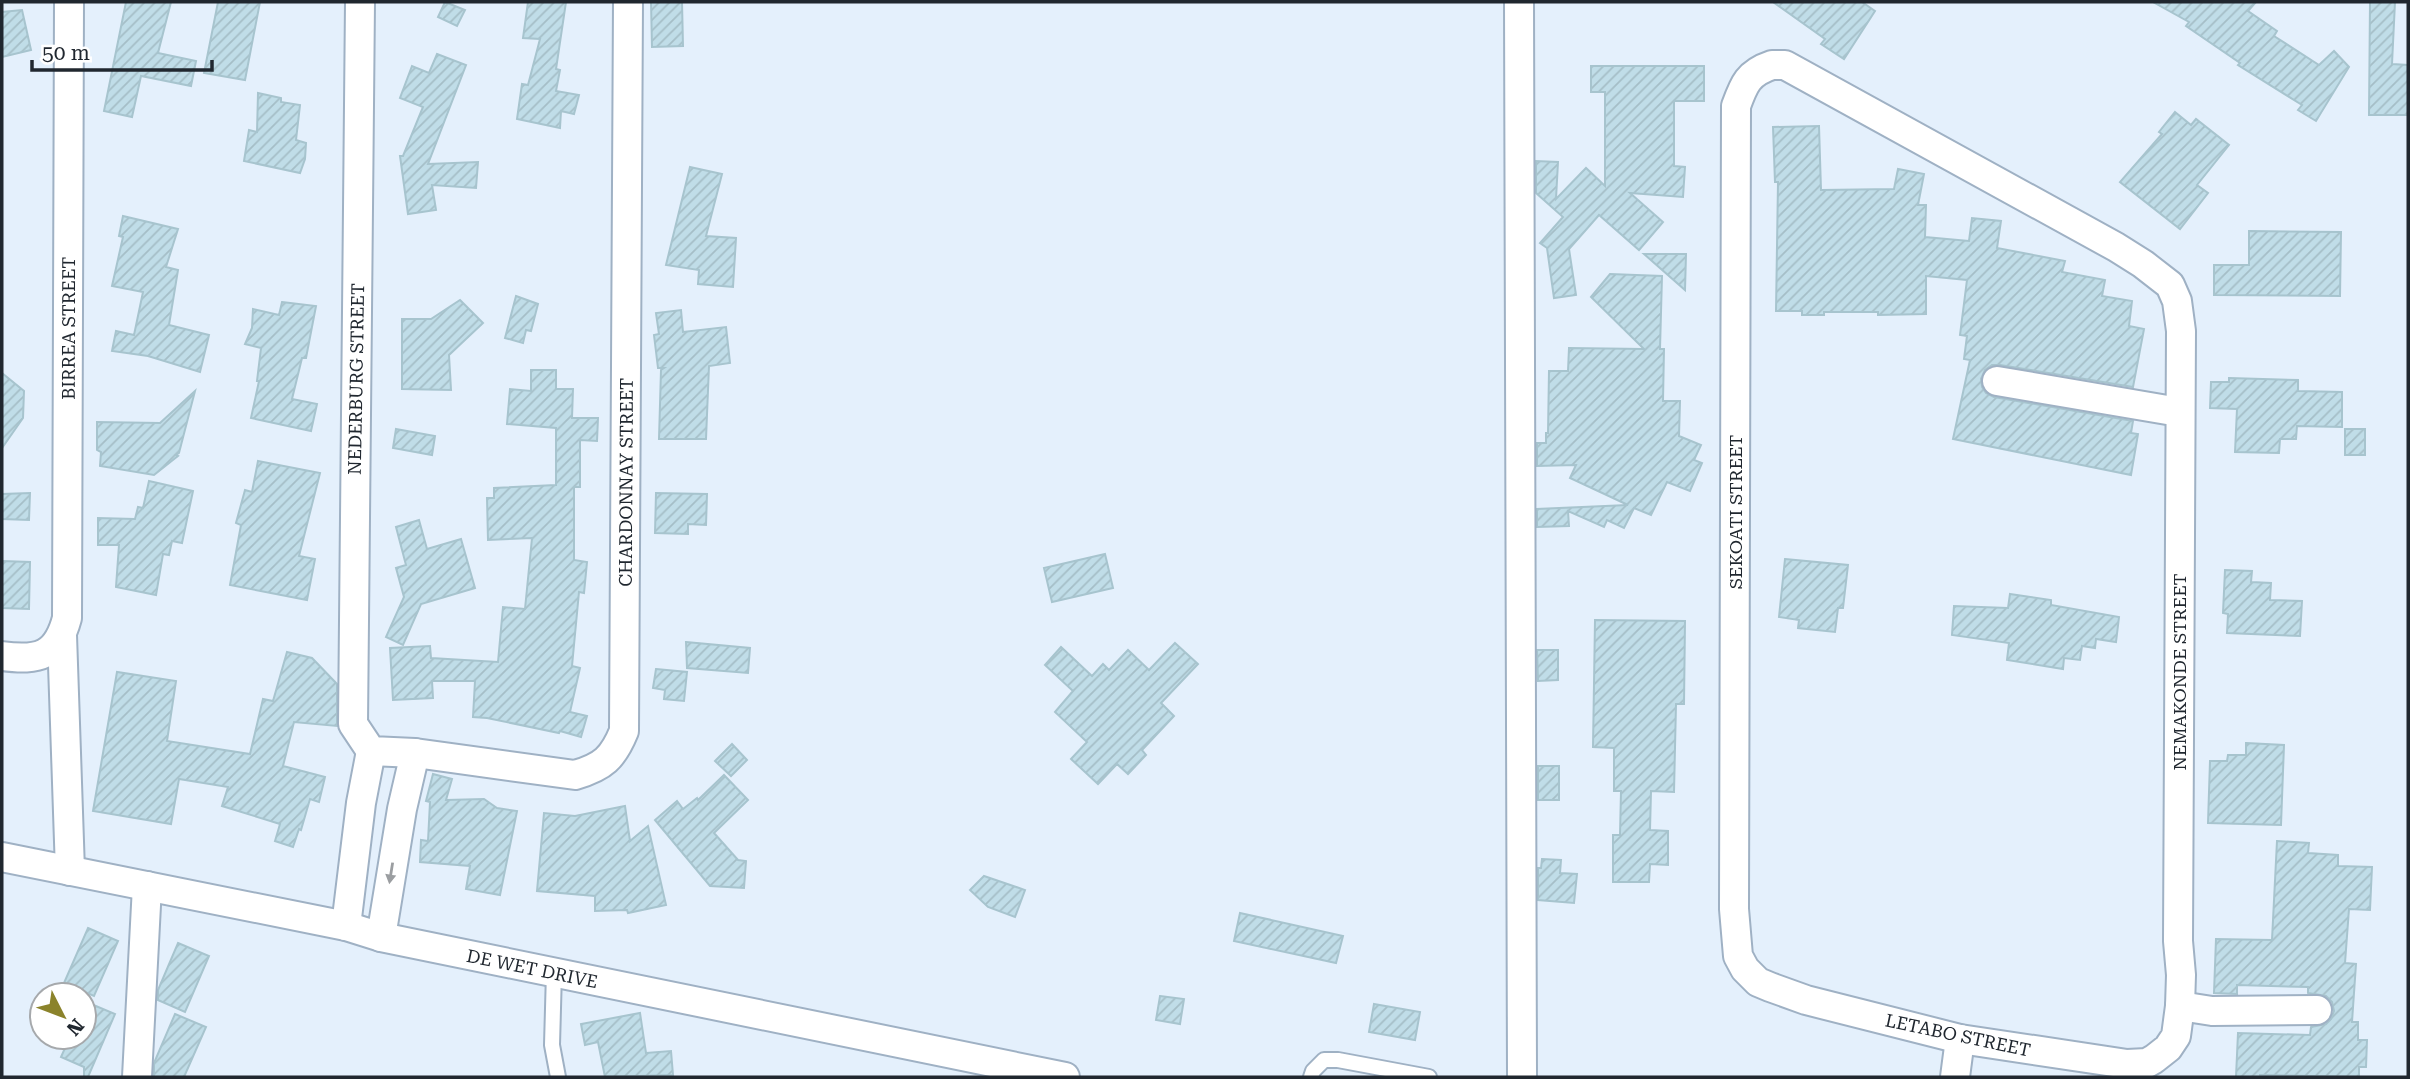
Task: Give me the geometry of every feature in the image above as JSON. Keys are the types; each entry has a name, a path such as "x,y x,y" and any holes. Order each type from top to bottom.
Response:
{"street":[{"name":"BIRREA STREET","path":"69,2 67,595 66,618 57,643 70,871"},
{"name":"NEDERBURG STREET","path":"360,2 353,724 371,751"},
{"name":"CHARDONNAY STREET","path":"415,753 575,775 593,770 607,760 624,731 628,2"},
{"path":"1519,2 1522,1077"},
{"name":"SEKOATI STREET","path":"1758,982 1745,969 1738,956 1734,909 1736,106 1743,86 1756,71 1772,65 1785,65"},
{"name":"NEMAKONDE STREET","path":"1785,65 2116,247 2170,285 2177,301 2181,331 2180,1006 2176,1036 2160,1056"},
{"path":"1997,381 2179,412"},
{"path":"2,656 39,656 57,643"},
{"path":"346,926 361,803 371,751 415,753 402,809 381,937"},
{"name":"DE WET DRIVE","path":"2,857 346,926 381,937 554,972 986,1069 1050,1076"},
{"path":"137,1077 147,886"},
{"name":"LETABO STREET","path":"1758,982 1806,1000 1960,1039 2127,1064 2147,1063 2160,1056"},
{"path":"2180,1006 2224,1011 2317,1010"},
{"path":"1955,1077 1960,1039"}],"lane":[{"path":"554,972 552,1045 558,1077"},
{"path":"1311,1077 1324,1060 1338,1060 1429,1077"}],"building":[{"path":"126,2 171,2 158,53 196,61 191,86 141,76 132,117 104,111"},
{"path":"218,2 260,2 245,80 204,73"},
{"path":"445,2 465,10 457,26 438,17"},
{"path":"528,2 566,2 556,69 560,70 556,91 579,95 574,114 561,111 560,128 517,119 522,84 528,85 540,39 523,38"},
{"path":"651,2 682,2 683,46 652,47"},
{"path":"1773,2 1862,2 1875,11 1844,59 1821,44 1825,39"},
{"path":"2153,2 2256,2 2248,11 2277,31 2274,36 2319,65 2334,51 2349,67 2316,121 2298,110 2302,105 2238,65 2240,63 2186,26 2189,22"},
{"path":"2370,2 2395,2 2392,64 2408,65 2408,115 2369,115"},
{"path":"22,10 31,50 2,57 2,12"},
{"path":"437,54 466,65 428,164 478,162 476,188 432,185 436,210 408,214 400,156 403,156 423,107 400,98 412,66 429,73"},
{"path":"1591,66 1704,66 1704,101 1674,101 1674,166 1685,167 1683,197 1630,193 1663,222 1639,250 1599,215 1569,249 1576,295 1554,298 1547,248 1540,243 1563,217 1536,193 1536,161 1558,162 1556,199 1586,168 1605,186 1605,92 1591,92"},
{"path":"258,93 281,98 281,102 300,105 296,140 306,143 305,159 300,173 244,161 249,130 257,132"},
{"path":"2175,112 2191,125 2196,119 2229,145 2197,185 2208,193 2180,229 2120,182 2162,134 2159,132"},
{"path":"1819,126 1821,190 1894,189 1898,169 1924,174 1918,205 1926,205 1925,237 1969,241 1972,218 2001,221 1997,248 2065,261 2062,272 2105,280 2102,296 2132,301 2129,326 2144,329 2133,387 2000,365 1992,365 1985,370 1981,379 1986,393 1994,397 2133,421 2131,433 2138,434 2131,475 1953,439 1970,360 1964,359 1967,336 1960,335 1967,280 1926,276 1926,314 1824,312 1824,315 1802,315 1802,311 1776,311 1778,182 1775,182 1773,127"},
{"path":"690,167 722,174 706,236 736,238 733,287 698,284 699,270 666,265"},
{"path":"123,216 178,229 166,267 178,270 169,325 209,335 200,372 148,356 112,351 116,331 134,335 143,292 112,286 123,237 119,236"},
{"path":"2249,231 2341,232 2340,296 2214,295 2214,265 2249,265"},
{"path":"1644,254 1686,254 1685,290"},
{"path":"1610,274 1662,276 1660,349 1664,349 1663,401 1680,401 1679,436 1701,445 1694,460 1702,463 1690,491 1667,482 1651,515 1634,508 1624,528 1607,520 1604,527 1568,511 1569,526 1537,527 1537,509 1628,505 1570,478 1576,465 1537,466 1537,443 1546,443 1548,433 1549,371 1568,371 1569,348 1644,349 1591,297"},
{"path":"516,296 538,304 531,331 526,330 523,343 505,338"},
{"path":"460,300 483,323 449,355 451,390 402,389 402,319 431,319"},
{"path":"282,302 316,306 306,358 302,358 292,399 317,404 311,431 251,418 259,381 261,348 245,344 252,328 253,309 279,315"},
{"path":"681,310 683,332 726,327 730,363 709,366 706,439 659,439 661,370 664,368 658,368 654,335 659,334 656,313"},
{"path":"531,370 556,370 556,389 573,389 572,418 598,418 597,441 580,440 580,487 574,487 574,560 587,562 584,593 579,592 572,666 580,668 570,712 587,716 581,737 473,717 475,681 432,681 433,698 393,700 390,648 430,646 431,658 498,662 503,607 525,609 532,538 488,540 487,498 494,498 494,488 556,485 556,428 507,424 510,389 531,391"},
{"path":"2,373 24,391 23,418 2,448"},
{"path":"2229,378 2298,380 2298,391 2342,392 2342,427 2297,426 2296,439 2280,439 2279,453 2235,452 2237,409 2210,408 2211,382 2229,382"},
{"path":"195,391 179,453 176,455 178,456 154,475 100,466 97,422 160,423"},
{"path":"396,429 435,436 432,455 393,448"},
{"path":"2345,429 2365,429 2365,455 2345,455"},
{"path":"258,461 320,473 299,556 315,559 307,600 230,585 241,525 236,523 245,490 252,492"},
{"path":"149,481 193,491 182,543 172,541 169,555 163,554 156,595 116,587 119,545 98,545 98,518 135,519 138,507 143,508"},
{"path":"30,493 29,520 2,519 2,494"},
{"path":"656,493 707,494 706,525 688,524 688,534 655,533"},
{"path":"419,520 427,549 461,539 475,588 421,604 403,645 386,637 404,597 396,568 406,565 396,527"},
{"path":"1105,554 1113,588 1052,602 1044,568"},
{"path":"1785,559 1848,565 1843,608 1838,608 1835,632 1798,628 1799,620 1779,617"},
{"path":"2,561 30,562 29,609 2,608"},
{"path":"2225,570 2252,571 2251,582 2271,583 2270,600 2302,601 2300,636 2227,633 2228,614 2223,613"},
{"path":"2010,594 2051,600 2051,605 2119,617 2116,642 2096,639 2095,648 2082,646 2080,660 2064,658 2063,669 2007,660 2009,643 1952,635 1954,606 2008,608"},
{"path":"1595,620 1685,621 1684,704 1676,704 1674,792 1651,791 1650,830 1668,831 1668,865 1650,864 1649,882 1613,882 1613,835 1620,835 1621,791 1614,791 1614,748 1593,747"},
{"path":"686,642 750,648 748,673 687,668"},
{"path":"1175,643 1198,664 1161,703 1174,716 1142,750 1146,755 1128,774 1117,764 1098,784 1071,759 1087,742 1055,712 1073,691 1045,665 1061,647 1092,676 1103,664 1109,670 1128,650 1149,670"},
{"path":"1537,650 1558,650 1558,680 1538,681"},
{"path":"287,652 312,658 337,684 337,726 294,722 283,766 325,777 319,802 310,799 293,847 275,841 280,824 222,806 228,787 179,779 171,824 93,811 117,672 176,681 167,741 250,754 263,699 273,701"},
{"path":"656,669 687,672 684,701 664,699 665,690 653,688"},
{"path":"2246,743 2284,745 2281,825 2208,823 2210,761 2227,761 2228,755 2246,755"},
{"path":"732,744 747,760 731,776 715,761"},
{"path":"1538,766 1559,766 1559,800 1538,800"},
{"path":"433,774 452,779 446,800 484,799 497,808 517,811 500,895 466,889 470,866 420,862 421,840 428,841 430,802 426,801"},
{"path":"724,775 748,800 714,833 738,860 746,861 744,888 710,886 655,820 677,801 683,809 697,798 698,800"},
{"path":"625,806 630,841 648,826 666,905 628,913 627,910 595,911 595,896 537,891 544,813 575,816"},
{"path":"2277,841 2309,843 2308,853 2338,855 2338,866 2372,867 2370,910 2349,909 2345,963 2356,964 2352,1022 2358,1022 2358,1040 2367,1040 2366,1067 2359,1067 2359,1077 2236,1077 2238,1033 2310,1035 2311,1027 2326,1024 2334,1011 2332,1002 2326,996 2308,993 2308,987 2237,985 2237,994 2214,993 2216,939 2272,940"},
{"path":"1542,859 1561,860 1560,873 1577,874 1574,903 1538,900 1538,868 1541,868"},
{"path":"984,876 1025,890 1015,917 988,907 970,890"},
{"path":"1240,913 1343,936 1336,963 1234,941"},
{"path":"88,928 118,941 98,987 98,981 65,981"},
{"path":"178,943 209,956 185,1012 158,1000 158,990"},
{"path":"1160,996 1184,999 1180,1024 1156,1020"},
{"path":"1374,1004 1420,1012 1415,1040 1369,1032"},
{"path":"98,1007 115,1014 88,1077 84,1077 84,1067 61,1057 64,1051 98,1051"},
{"path":"640,1013 646,1053 671,1051 673,1075 605,1077 598,1042 585,1045 581,1024"},
{"path":"175,1014 206,1027 184,1077 154,1077 154,1063"}]}
